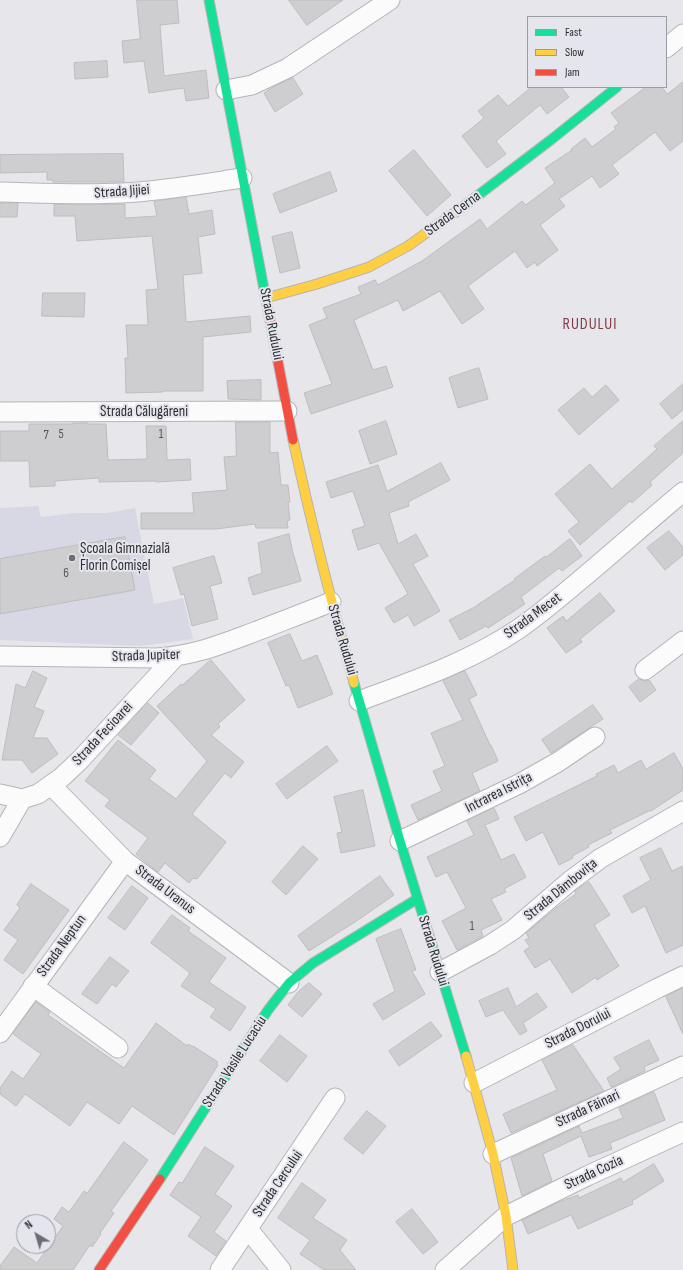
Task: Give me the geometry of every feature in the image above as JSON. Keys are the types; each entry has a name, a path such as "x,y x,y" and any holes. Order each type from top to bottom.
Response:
{"main road":[{"name":"Strada Rudului","path":"209,0 287,411 309,512 359,701 417,899 474,1083 493,1154 506,1216 513,1270"},
{"name":"Strada Cerna","path":"266,298 370,267 408,246 455,213 546,144 616,88"},
{"name":"Strada Vasile Lucaciu","path":"99,1270 268,1010 289,983 313,963 417,899"}],"street":[{"path":"226,90 252,85 288,68 390,0"},
{"path":"667,47 683,34"},
{"name":"Strada Jijiei","path":"0,192 79,194 122,193 164,189 242,178"},
{"name":"Strada Călugăreni","path":"0,412 287,411"},
{"name":"Strada Mecet","path":"359,701 448,666 486,648 516,630 584,577 683,492"},
{"name":"Strada Jupiter","path":"0,656 175,657 200,652 332,602"},
{"path":"644,670 683,641"},
{"name":"Strada Fecioarei","path":"22,799 38,794 80,760 175,657"},
{"name":"Intrarea Istrița","path":"400,841 519,784 558,762 594,737"},
{"name":"Strada Uranus","path":"51,785 125,861 289,983"},
{"path":"0,794 22,799 0,836"},
{"name":"Strada Dâmbovița","path":"440,972 513,930 570,881 601,858 683,811"},
{"name":"Strada Neptun","path":"0,1033 125,861"},
{"name":"Strada Dorului","path":"474,1083 683,976"},
{"path":"33,986 118,1048"},
{"name":"Strada Făinari","path":"493,1154 683,1066"},
{"name":"Strada Cercului","path":"220,1270 335,1098"},
{"name":"Strada Cozia","path":"445,1270 506,1216 587,1176 683,1132"},
{"path":"248,1229 281,1270"}],"shaded area":[{"name":"Școala Gimnazială Florin Comișel","path":"38,506 41,517 75,513 107,513 135,508 154,604 183,598 193,639 140,646 0,640 0,508"}],"building":[{"path":"137,0 177,0 179,23 160,25 164,76 206,70 209,98 186,101 184,88 149,93 144,61 124,63 122,41 140,39"},
{"path":"289,0 343,0 307,25"},
{"path":"107,61 108,77 75,79 74,63"},
{"path":"293,78 303,94 275,112 264,93"},
{"path":"683,82 683,141 670,151 655,132 612,165 619,174 600,188 592,176 559,199 565,206 540,225 558,250 537,266 535,262 527,268 515,251 468,286 484,309 462,324 440,291 403,311 398,300 354,320 373,370 386,366 393,387 311,414 304,393 332,384 309,325 327,318 323,308 361,294 358,287 375,280 378,285 422,261 480,219 487,229 522,201 526,205 555,183 545,168 572,150 571,149 585,138 592,147 616,129 614,127 619,123 611,113 645,88 663,88 667,94"},
{"path":"531,88 562,88 569,97 547,114 540,105 496,141 506,154 487,168 462,136 484,118 478,111 498,95 508,106"},
{"path":"414,150 451,195 427,216 389,171"},
{"path":"123,154 124,182 53,182 53,180 47,180 47,172 0,173 0,155"},
{"path":"330,172 337,191 280,213 273,194"},
{"path":"186,197 189,214 212,210 215,234 198,237 202,273 183,275 186,322 250,316 251,332 203,337 203,391 126,393 125,358 128,358 126,325 148,325 146,290 158,289 152,236 77,241 75,216 54,216 54,204 125,204 125,218 157,216 154,202"},
{"path":"0,203 18,203 17,217 0,217"},
{"path":"292,232 300,268 280,273 272,237"},
{"path":"43,293 85,293 84,317 42,316"},
{"path":"479,368 488,399 458,408 449,378"},
{"path":"261,380 261,400 228,399 227,381"},
{"path":"683,384 683,410 672,419 660,404"},
{"path":"606,385 619,400 579,435 558,410 584,388 592,397"},
{"path":"386,421 397,454 370,464 359,431"},
{"path":"683,421 683,453 650,482 652,485 632,503 630,501 580,545 568,531 579,522 555,494 590,464 612,489 657,449 654,446"},
{"path":"236,422 270,422 270,453 278,452 281,485 288,485 290,520 287,521 288,528 256,528 255,524 216,529 141,529 141,513 194,513 192,493 227,490 224,457 236,456"},
{"path":"29,424 106,424 108,460 147,459 146,426 166,426 167,460 190,459 191,480 156,482 99,482 99,478 55,481 55,486 30,487 29,461 0,461 0,431 29,431"},
{"path":"441,463 450,480 408,502 409,506 389,513 398,544 416,534 428,556 413,564 440,611 414,626 408,615 394,623 385,608 408,594 379,543 358,550 352,530 365,526 353,491 331,498 326,482 378,465 387,491"},
{"path":"669,531 683,547 683,555 665,570 647,548"},
{"path":"289,534 301,581 253,595 248,578 262,573 258,543"},
{"name":"Școala Gimnazială Florin Comișel","path":"125,537 135,590 0,614 0,559"},
{"path":"570,539 582,556 562,571 559,568 521,597 525,604 488,628 486,626 460,640 449,620 473,608 515,580 514,579"},
{"path":"214,556 222,583 210,586 218,619 192,626 184,594 181,595 173,568"},
{"path":"600,593 615,611 580,639 582,642 566,653 547,628 563,616 566,621"},
{"path":"290,634 302,661 317,655 333,694 298,708 289,685 286,686 268,643"},
{"path":"211,660 245,700 218,724 220,727 211,735 244,762 231,778 225,773 192,814 226,842 197,879 193,878 189,883 165,863 158,872 136,854 148,838 105,806 110,800 85,781 118,740 156,770 149,779 176,799 207,761 157,706"},
{"path":"33,671 47,678 34,707 44,711 33,738 47,738 58,754 32,773 22,760 2,760 16,684 25,688"},
{"path":"465,671 477,695 469,699 498,761 472,773 480,791 418,820 411,805 442,791 433,771 445,766 431,733 463,720 443,681"},
{"path":"639,679 646,681 649,680 656,690 640,702 629,687"},
{"path":"148,703 159,713 131,745 118,735"},
{"path":"593,705 603,719 551,753 542,740"},
{"path":"327,746 338,761 287,799 276,784"},
{"path":"674,753 683,769 683,790 651,811 610,830 612,833 588,845 589,847 572,856 573,858 559,865 543,832 526,841 514,817 597,776 596,774 614,765 618,773 641,760 646,769"},
{"path":"363,790 375,846 341,853 337,833 342,832 334,797"},
{"path":"494,808 499,819 485,825 501,860 514,854 526,877 504,889 506,892 491,899 502,920 481,930 483,936 457,950 442,921 466,908 447,872 436,877 427,857 474,835 467,821"},
{"path":"303,846 318,859 286,895 272,882"},
{"path":"661,848 672,871 683,866 683,945 666,953 645,906 632,913 623,896 651,880 640,858"},
{"path":"380,876 394,895 309,951 298,936"},
{"path":"589,882 610,915 594,925 619,966 597,980 596,977 572,993 550,959 535,968 524,951 530,947 525,940 529,938 526,933 556,908 576,894 576,890"},
{"path":"31,884 69,910 23,974 4,960 18,940 4,930 20,908 17,905"},
{"path":"132,886 148,898 125,930 108,918"},
{"path":"172,915 190,928 188,931 226,958 209,982 246,1007 230,1031 210,1017 216,1009 181,986 190,973 151,943"},
{"path":"401,929 416,970 412,971 425,994 383,1020 373,1004 395,991 376,939"},
{"path":"110,957 129,971 116,987 112,984 97,1004 82,994"},
{"path":"309,983 322,994 302,1017 288,1005 298,992"},
{"path":"508,988 516,1007 537,993 547,1007 523,1023 527,1031 520,1035 503,1010 486,1017 479,1001"},
{"path":"683,988 683,1034 666,997"},
{"path":"36,1002 50,1012 48,1015 124,1068 156,1023 187,1046 188,1044 193,1046 218,1062 216,1064 218,1065 174,1135 132,1106 119,1124 87,1102 70,1126 25,1094 16,1106 0,1094 0,1088 12,1071 23,1079 41,1054 13,1034"},
{"path":"431,1022 442,1036 399,1066 389,1051"},
{"path":"280,1035 307,1056 287,1082 260,1061"},
{"path":"649,1040 659,1060 644,1067 645,1071 611,1087 607,1078 621,1069 614,1058"},
{"path":"573,1045 604,1091 511,1133 503,1114 557,1090 542,1060"},
{"path":"654,1092 665,1120 610,1143 612,1149 589,1157 581,1136 543,1154 552,1181 522,1196 511,1158 579,1126 582,1133 623,1118 619,1108"},
{"path":"367,1111 386,1126 363,1154 344,1139"},
{"path":"124,1142 148,1160 111,1211 114,1213 100,1233 101,1234 92,1247 90,1245 73,1270 0,1270 0,1266 14,1247 16,1248 16,1254 24,1254 37,1263 43,1254 56,1254 56,1236 63,1226 56,1221 56,1216 62,1207 69,1212 84,1191 87,1193"},
{"path":"205,1147 234,1166 215,1194 232,1206 214,1232 226,1241 216,1256 188,1236 201,1217 170,1195 179,1182 182,1183"},
{"path":"654,1164 664,1181 632,1201 633,1204 578,1229 571,1215 528,1234 522,1220 559,1202 578,1195 579,1198 621,1178 623,1182"},
{"path":"302,1183 326,1200 313,1218 347,1240 340,1250 356,1270 324,1270 300,1254 310,1240 278,1218"},
{"path":"412,1209 438,1242 423,1254 396,1222"}],"traffic: fast":[{"path":"209,0 268,310"},
{"path":"464,206 616,88"},
{"path":"354,683 400,841 466,1056"},
{"path":"160,1179 268,1010 289,983 313,963 417,899"}],"traffic: slow":[{"path":"266,298 317,284 369,267 408,246 464,206"},
{"path":"293,440 337,622 354,683"},
{"path":"466,1056 493,1154 506,1216 513,1270"}],"traffic: jam":[{"path":"268,310 293,440"},
{"path":"99,1270 160,1179"}],"place":[{"name":"Școala Gimnazială Florin Comișel","path":"72,558"}],"district":[{"name":"RUDULUI","path":"590,325"}]}
